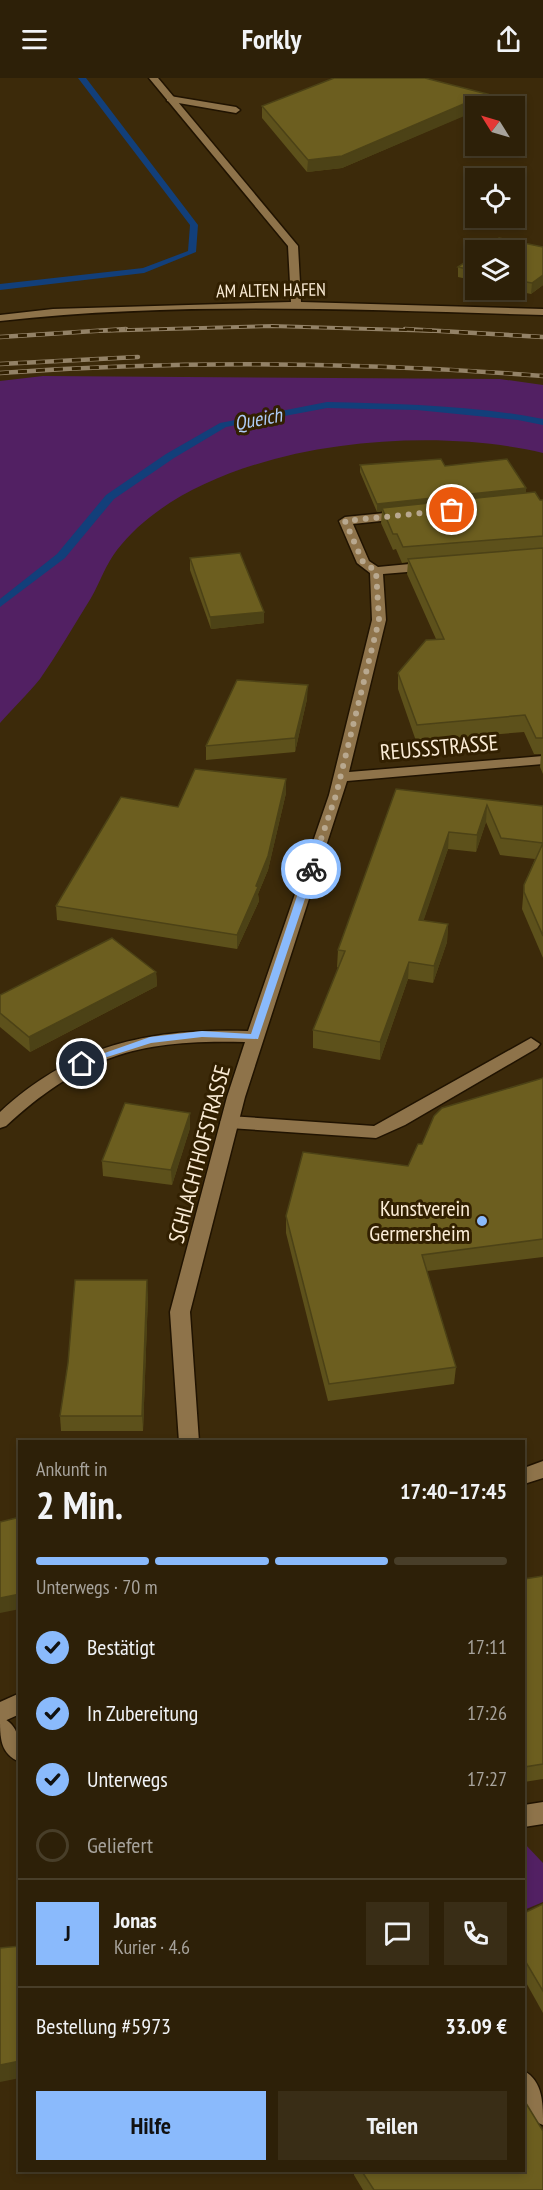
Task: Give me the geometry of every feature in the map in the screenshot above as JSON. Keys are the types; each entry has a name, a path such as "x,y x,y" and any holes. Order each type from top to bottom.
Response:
{"street":[{"path":"153,78 293,246 296,305"},
{"path":"170,99 236,110"},
{"name":"AM ALTEN HAFEN","path":"0,318 53,312 296,305 543,312"},
{"path":"424,513 345,521 363,562 376,571 448,565"},
{"name":"SCHLACHTHOFSTRASSE","path":"189,1440 180,1312 229,1122 254,1037 336,795 379,620 376,571"},
{"name":"REUSSSTRASSE","path":"339,777 543,760"},
{"path":"0,1122 35,1090 99,1056 150,1040 202,1034 254,1037"},
{"path":"229,1122 376,1132 531,1044"},
{"path":"525,1476 543,1469"},
{"path":"0,1713 18,1704"},
{"path":"0,1727 12,1746 18,1750"},
{"path":"525,1816 543,1813"},
{"path":"525,2085 543,2112"}],"shaded area":[{"path":"43,376 500,379 543,385 543,453 493,444 436,440 376,442 315,450 256,464 201,485 154,514 117,550 91,598 47,669 0,723 0,381"},
{"path":"525,1844 543,1863 543,1902 525,1910"}],"building":[{"path":"334,78 425,78 487,94 465,96 465,103 342,156 308,160 262,106"},
{"path":"525,243 543,247 543,275 532,283 525,282"},
{"path":"441,459 445,466 507,459 526,488 377,504 360,465"},
{"path":"535,492 540,500 543,500 543,536 403,547 397,534 393,534 382,508"},
{"path":"543,548 543,738 536,738 525,715 417,725 398,673 426,640 444,639 408,559"},
{"path":"240,553 264,612 210,617 190,558"},
{"path":"237,680 308,685 295,738 206,746"},
{"path":"195,769 286,779 268,856 256,886 258,887 237,935 56,906 121,797 178,807"},
{"path":"396,789 543,806 543,843 501,838 487,805 477,835 449,832 419,920 448,924 434,966 409,962 380,1042 313,1030 345,951 338,950"},
{"path":"543,843 543,936 524,892 524,885"},
{"path":"112,938 156,972 29,1037 0,1013 0,995"},
{"path":"543,1078 543,1239 422,1255 456,1367 329,1384 286,1216 303,1152 408,1166 418,1144 422,1144 434,1116 442,1108"},
{"path":"125,1103 190,1113 171,1170 102,1161"},
{"path":"75,1280 147,1280 142,1416 60,1416 68,1363"},
{"path":"18,1518 18,1594 0,1598 0,1522"},
{"path":"543,1576 543,1764 525,1767 525,1579"},
{"path":"543,1904 543,1991 525,1961 525,1913"},
{"path":"18,1946 18,2061 0,2065 0,1948"},
{"path":"525,2102 543,2131 543,2190 374,2190 362,2172 525,2172"}],"waterway":[{"name":"Queich","path":"0,287 144,270 192,252 194,225 82,78"},
{"name":"Queich","path":"0,604 61,556 110,497 170,456 223,425 327,405 417,407 518,417 543,422"}],"railway":[{"path":"95,331 272,326 437,331"},
{"path":"0,337 126,329"},
{"path":"405,329 543,337"},
{"path":"0,364 138,357"},
{"path":"0,373 136,366 272,364 340,365 543,376"}],"way so far":[{"path":"311,869 336,795 379,620 376,571 363,562 345,521 452,510"}],"place":[{"name":"Kunstverein Germersheim","path":"482,1221"}],"route":[{"path":"82,1064 99,1056 150,1040 202,1034 254,1037 311,869"}]}
